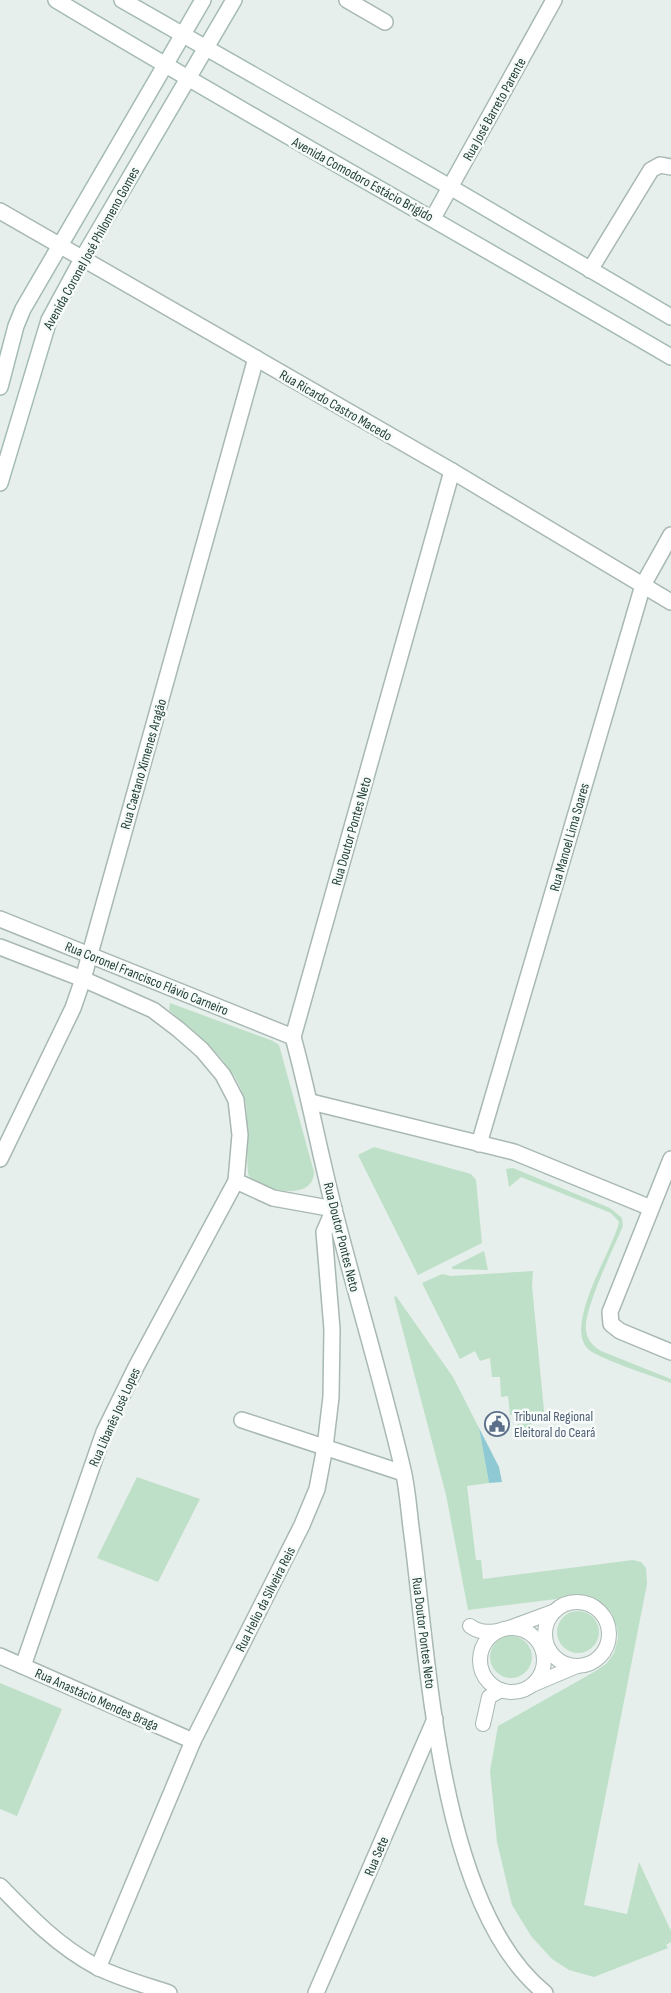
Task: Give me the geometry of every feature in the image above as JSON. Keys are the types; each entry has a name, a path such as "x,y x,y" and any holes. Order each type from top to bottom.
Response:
{"street":[{"name":"Avenida Comodoro Estácio Brigido","path":"56,0 165,66 433,218 671,357"},
{"path":"122,0 671,317"},
{"name":"Avenida Coronel José Philomeno Gomes","path":"1,383 16,326 23,309 202,0"},
{"name":"Avenida Coronel José Philomeno Gomes","path":"0,483 49,320 82,259 234,0"},
{"path":"347,0 385,22"},
{"name":"Rua José Barreto Parente","path":"433,218 554,0"},
{"path":"590,270 651,170 660,165 671,167"},
{"name":"Rua Ricardo Castro Macedo","path":"0,211 452,471 671,602"},
{"name":"Rua Caetano Ximenes Aragão","path":"0,1159 72,1008 83,979 256,358"},
{"path":"1,383 28,386"},
{"name":"Rua Doutor Pontes Neto","path":"452,471 293,1037 311,1102 334,1209 403,1473 435,1719 463,1853 481,1904 513,1961 531,1982 545,1993"},
{"name":"Rua Manoel Lima Soares","path":"479,1144 643,585 671,535"},
{"name":"Rua Coronel Francisco Flávio Carneiro","path":"0,919 90,954 161,986 293,1037"},
{"name":"Rua Coronel Francisco Flávio Carneiro","path":"0,947 83,979 153,1010 202,1050 223,1076 236,1100 240,1135 236,1181"},
{"path":"153,1010 161,986"},
{"path":"311,1102 514,1152 651,1208"},
{"path":"671,1159 610,1312 611,1324 620,1331 671,1352"},
{"path":"236,1181 273,1198 334,1209"},
{"name":"Rua Libanês José Lopes","path":"23,1666 104,1432 136,1367 236,1181"},
{"name":"Rua Helio da Silveira Reis","path":"98,1968 193,1741 302,1525 317,1489 325,1447 331,1397 332,1329 324,1232 334,1209"},
{"path":"242,1420 403,1473"},
{"path":"483,1724 490,1697 501,1690 522,1690 577,1666 587,1664 597,1659 604,1652 610,1632 607,1622 594,1606 584,1603 563,1605 548,1619 546,1640 550,1650 557,1658 577,1666"},
{"path":"470,1626 476,1630 486,1632 503,1629 555,1611"},
{"path":"501,1690 484,1676 480,1666 483,1646 503,1629 528,1632 542,1648 543,1668 539,1678 531,1685"},
{"name":"Rua Anastácio Mendes Braga","path":"0,1656 193,1741"},
{"name":"Rua Sete","path":"316,1993 435,1719"},
{"path":"0,1886 38,1925 66,1948 98,1968 169,1993"}],"green space":[{"path":"170,1003 273,1041 279,1045 314,1172 311,1182 305,1188 296,1191 274,1189 255,1181 249,1176 247,1110 241,1090 234,1076 215,1051 169,1010"},
{"path":"374,1147 471,1174 476,1180 482,1243 418,1275 358,1155"},
{"path":"513,1168 610,1208 622,1218 623,1226 589,1309 586,1321 587,1334 595,1347 601,1351 671,1379 671,1383 595,1354 589,1350 582,1339 581,1324 585,1307 619,1222 611,1213 521,1177 509,1187 506,1169"},
{"path":"484,1251 488,1270 452,1269 452,1267"},
{"path":"533,1271 532,1286 545,1421 531,1422 532,1435 518,1437 517,1414 510,1415 508,1396 501,1397 500,1377 492,1377 490,1358 480,1361 475,1351 460,1359 422,1283 442,1274 451,1276"},
{"path":"396,1296 453,1377 479,1428 489,1483 467,1486 476,1560 481,1560 483,1579 633,1560 641,1562 646,1568 647,1584 584,1905 627,1914 639,1862 671,1931 671,1942 666,1945 668,1948 594,1977 569,1970 552,1959 531,1936 512,1905 497,1842 490,1771 498,1726 606,1664 614,1653 618,1638 617,1627 611,1612 595,1599 581,1596 468,1610 446,1495 394,1297"},
{"path":"137,1477 200,1499 158,1582 97,1558"},
{"path":"574,1611 582,1611 593,1617 599,1632 593,1647 582,1653 574,1653 563,1647 557,1636 557,1628 563,1617"},
{"path":"507,1636 515,1636 526,1642 532,1657 526,1672 515,1678 507,1678 496,1672 490,1661 490,1653 496,1642"},
{"path":"0,1683 62,1709 17,1816 0,1809"}],"water":[{"path":"479,1428 499,1467 502,1482 489,1483"}],"place":[{"name":"Tribunal Regional Eleitoral do Ceará","path":"497,1424"}]}
